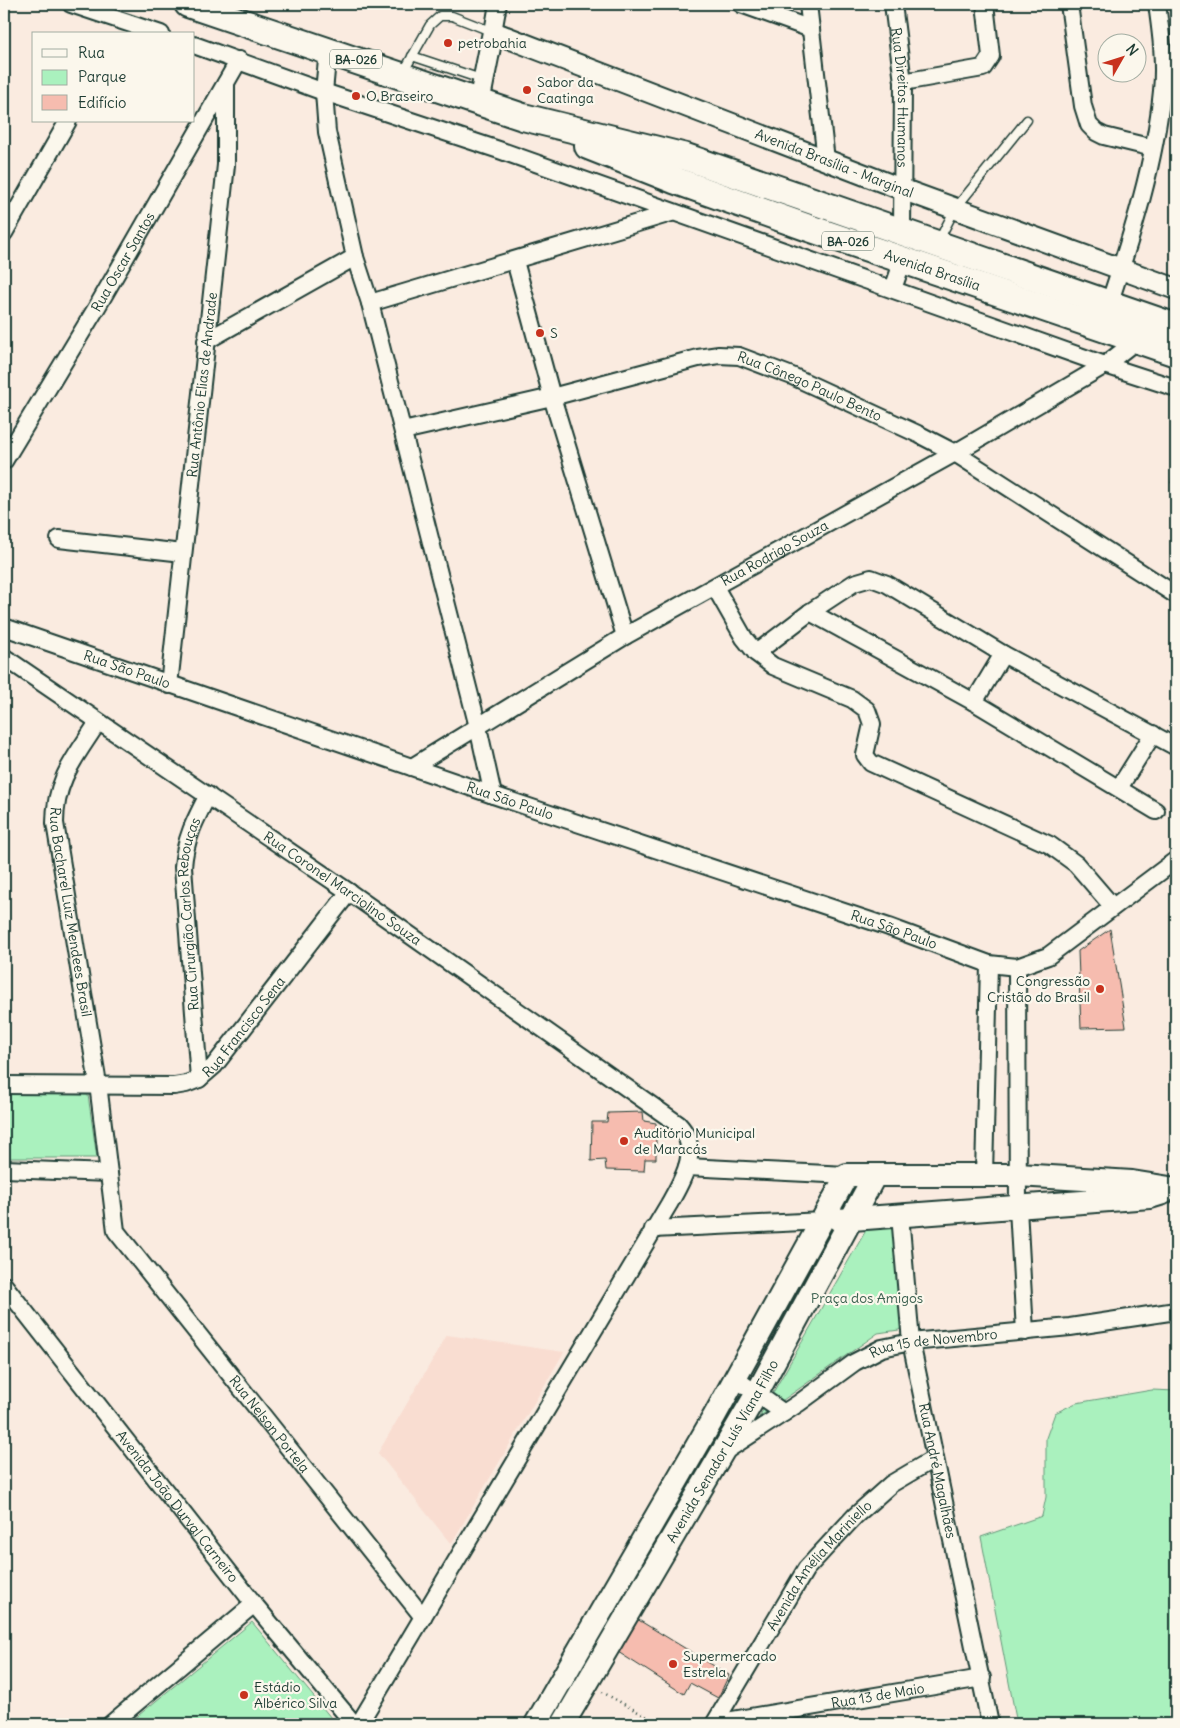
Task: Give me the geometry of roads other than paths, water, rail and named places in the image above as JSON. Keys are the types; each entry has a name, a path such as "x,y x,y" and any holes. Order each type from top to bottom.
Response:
{"main road":[{"name":"Avenida Brasília","path":"188,4 328,49 407,66 482,91 524,118 611,157 806,227 1176,353"},
{"name":"Avenida Brasília","path":"524,118 686,157 1176,327"},
{"path":"806,227 814,202"},
{"path":"847,1175 1018,1175 1132,1182 1176,1189"},
{"name":"Avenida Senador Luís Viana Filho","path":"536,1724 736,1378 847,1175"},
{"name":"Avenida Senador Luís Viana Filho","path":"563,1724 757,1393 875,1175"},
{"path":"823,1221 1150,1197 1176,1189"}],"street":[{"path":"71,4 122,28 148,32"},
{"path":"482,91 498,4"},
{"path":"741,4 812,29"},
{"path":"808,4 826,160"},
{"name":"Rua Direitos Humanos","path":"893,4 903,82 904,190 902,232"},
{"path":"903,82 983,68 991,56 985,4"},
{"path":"1069,4 1083,106 1089,125 1104,136 1153,148"},
{"path":"1110,304 1153,148 1162,91 1163,64 1157,4"},
{"name":"Avenida Brasília - Marginal","path":"493,32 904,190 1176,290"},
{"path":"195,45 324,92 500,150 672,213 1105,365 1176,388"},
{"path":"328,49 324,92 327,132 355,256 370,303 403,431 478,727 493,795"},
{"name":"Rua Oscar Santos","path":"4,461 97,307 239,60"},
{"name":"Rua Antônio Elias de Andrade","path":"169,684 226,164 226,83"},
{"path":"4,233 67,122"},
{"path":"370,303 672,213"},
{"path":"206,341 355,256"},
{"path":"893,289 903,260"},
{"path":"515,261 552,397 625,636"},
{"name":"Rua Rodrigo Souza","path":"412,767 625,636 954,453 1105,365 1138,340"},
{"name":"Rua Cônego Paulo Bento","path":"403,431 552,397 698,358 719,355 739,356 792,376 882,417 954,453 1176,595"},
{"path":"59,539 183,553"},
{"path":"756,653 810,612 854,583 871,578 887,584 1003,654 1176,747"},
{"path":"715,587 744,638 756,653 773,666 852,699 867,710 872,724 866,755 871,763 1050,845 1076,864 1114,907"},
{"path":"810,612 974,702 1156,811"},
{"name":"Rua São Paulo","path":"4,627 493,795 889,927 989,964 1017,967"},
{"path":"974,702 1003,654"},
{"name":"Rua Coronel Marciolino Souza","path":"4,657 350,892 678,1124 685,1131 688,1140 690,1151 688,1167"},
{"name":"Rua Bacharel Luiz Mendees Brasil","path":"98,722 64,775 55,805 55,823 98,1084 116,1231"},
{"path":"1119,788 1153,734"},
{"name":"Rua Cirurgião Carlos Rebouças","path":"199,1079 183,867 184,846 190,828 208,795"},
{"path":"1025,1332 1018,1208 1017,967 1048,956 1176,860"},
{"name":"Rua Francisco Sena","path":"4,1085 98,1084 174,1086 199,1079 227,1051 350,892"},
{"path":"984,1175 989,964"},
{"path":"359,1724 678,1189 688,1167 847,1175"},
{"path":"4,1169 109,1174"},
{"name":"Rua André Magalhães","path":"900,1215 912,1342 990,1724"},
{"path":"654,1229 823,1221"},
{"name":"Rua Nelson Portela","path":"116,1231 423,1617"},
{"name":"Avenida João Durval Carneiro","path":"4,1285 254,1604 354,1724"},
{"name":"Rua 15 de Novembro","path":"722,1454 868,1354 882,1348 912,1342 1025,1332 1176,1311"},
{"path":"736,1378 784,1413"},
{"name":"Avenida Amélia Mariniello","path":"715,1724 806,1569 854,1516 891,1484 935,1458"},
{"path":"111,1724 254,1604"},
{"name":"Rua 13 de Maio","path":"715,1724 982,1678"}],"lane":[{"path":"407,66 430,25 440,16 452,16 493,32"},
{"path":"937,244 955,209 1027,120"}],"place":[{"name":"petrobahia","path":"448,43"},
{"name":"Sabor da Caatinga","path":"527,90"},
{"name":"O Braseiro","path":"356,96"},
{"name":"S","path":"540,333"},
{"name":"Congressão Cristão do Brasil","path":"1100,989"},
{"name":"Auditório Municipal de Maracás","path":"624,1141"},
{"name":"Supermercado Estrela","path":"673,1664"},
{"name":"Estádio Albérico Silva","path":"244,1695"}],"park label":[{"name":"Praça dos Amigos","path":"867,1298"}]}
